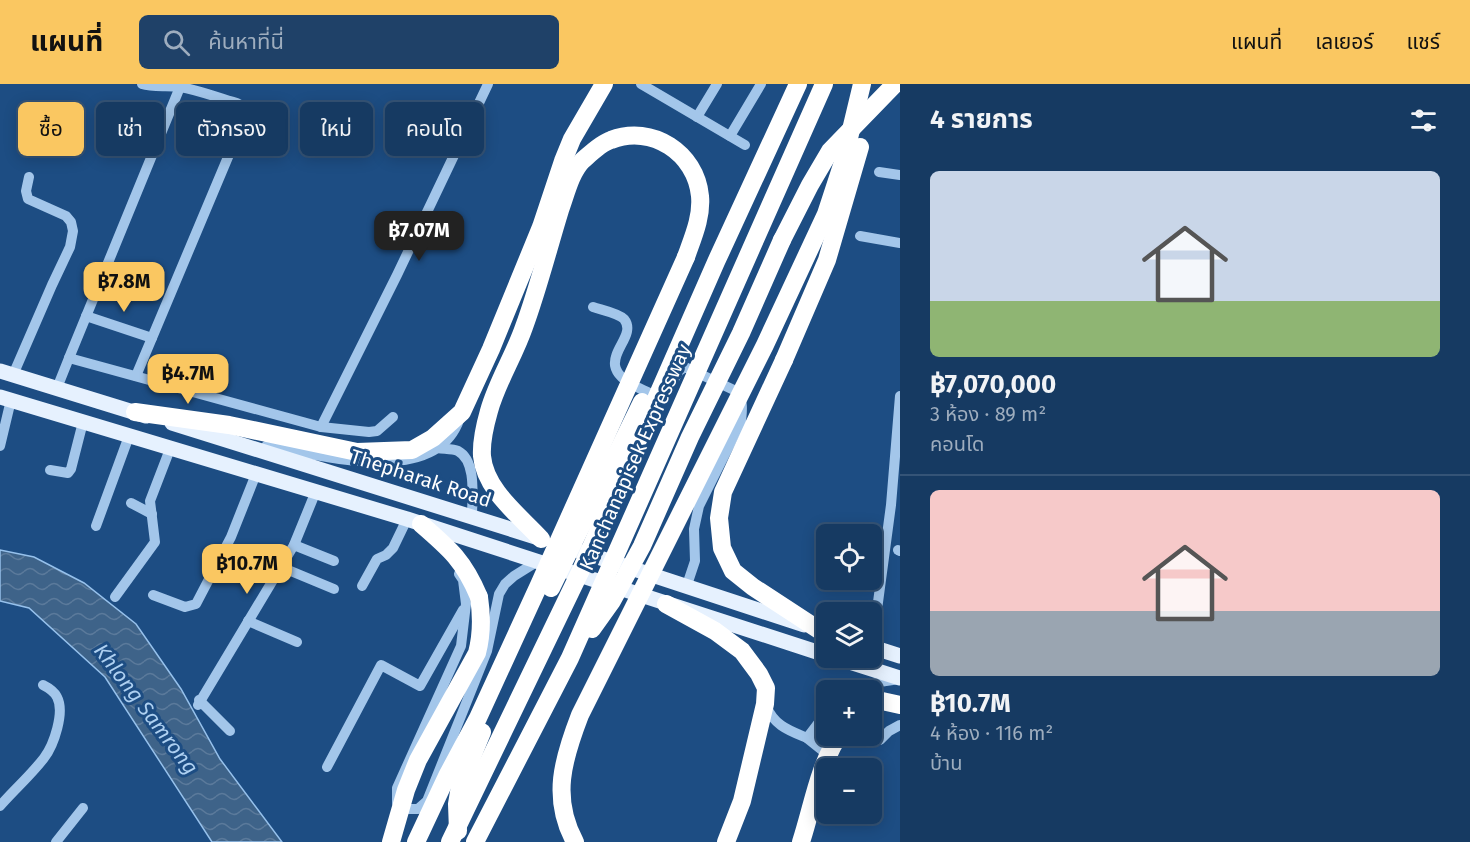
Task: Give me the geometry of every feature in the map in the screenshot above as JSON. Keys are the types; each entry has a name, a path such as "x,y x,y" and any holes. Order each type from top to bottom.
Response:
{"highway":[{"path":"135,412 229,425 357,452 412,450 433,438 462,412 491,349 541,227 566,154 604,84"},
{"name":"Kanchanapisek Expressway","path":"450,842 581,570 798,84"},
{"name":"Kanchanapisek Expressway","path":"475,842 570,658 824,84"},
{"path":"575,842 566,823 560,794 570,741 580,715 765,345 826,214 844,159 862,84"},
{"path":"816,627 753,587 734,571 722,548 719,518 723,492 827,260 858,158 873,84"},
{"path":"570,658 612,601 642,546 690,437 810,185 830,151 895,84"},
{"path":"416,842 478,718 686,257 700,214 700,194 693,171 670,144 653,137 634,135 610,140 592,153 575,170 524,329 490,409 484,433 482,456 489,479 499,495 542,539"},
{"path":"459,842 457,804 460,786 477,742 665,351 717,262"},
{"path":"391,842 406,790 418,760 477,653 481,637 482,615 473,601 470,575 456,555 414,522"},
{"path":"666,604 715,631 742,651 766,688 765,704 742,801 726,842"},
{"path":"882,701 900,705"},
{"path":"801,842 815,788 832,746"},
{"path":"794,842 808,820"}],"main road":[{"name":"Thepharak Road","path":"7,373 472,516 816,629"},
{"path":"6,399 316,491 816,652"},
{"path":"882,650 899,655"},
{"path":"867,668 900,679"}],"street":[{"path":"136,376 246,111 237,103 180,87 160,85 151,87 142,84"},
{"path":"321,427 413,243 488,84"},
{"path":"641,84 746,146"},
{"path":"697,117 717,84"},
{"path":"730,136 761,84"},
{"path":"57,388 180,87"},
{"path":"879,172 900,175"},
{"path":"7,373 70,247 73,231 71,222 66,216 28,199 26,191 30,177"},
{"path":"860,236 900,243"},
{"path":"593,307 624,319 626,333 614,362 617,373 625,382 657,396 665,395 679,371 685,367 736,391 741,398 741,422 699,506 694,529 695,561 686,588"},
{"path":"86,316 152,338"},
{"path":"69,358 321,427 377,431 393,417"},
{"path":"878,602 891,505 900,396"},
{"path":"0,446 6,399"},
{"path":"236,442 351,460 387,463 420,457 438,448 457,430 462,412"},
{"path":"50,470 68,473 71,469 83,422"},
{"path":"96,526 129,436"},
{"path":"438,448 458,451 467,460 473,483 472,516"},
{"path":"115,597 155,542 150,501 170,449"},
{"path":"153,595 185,607 196,604 231,537 256,474"},
{"path":"230,731 198,702 294,545 316,491"},
{"path":"131,503 152,514"},
{"path":"362,586 377,559 393,549 414,522"},
{"path":"294,545 333,561"},
{"path":"473,601 461,646 397,788 397,803 405,809 418,809 427,801 487,651 500,594 505,584 538,561"},
{"path":"281,567 334,590"},
{"path":"327,767 381,665 420,686 473,601"},
{"path":"248,621 297,642"},
{"path":"882,682 900,679"},
{"path":"0,806 51,746 59,723 59,699 52,690 43,685"},
{"path":"765,704 778,724 788,731 807,738 827,754"},
{"path":"882,738 889,730 900,725"},
{"path":"807,738 816,726"},
{"path":"56,842 83,808"}],"water":[{"name":"Khlong Samrong","path":"0,550 34,557 84,583 136,624 181,689 220,759 282,842 212,842 105,677 29,608 0,601"}]}
